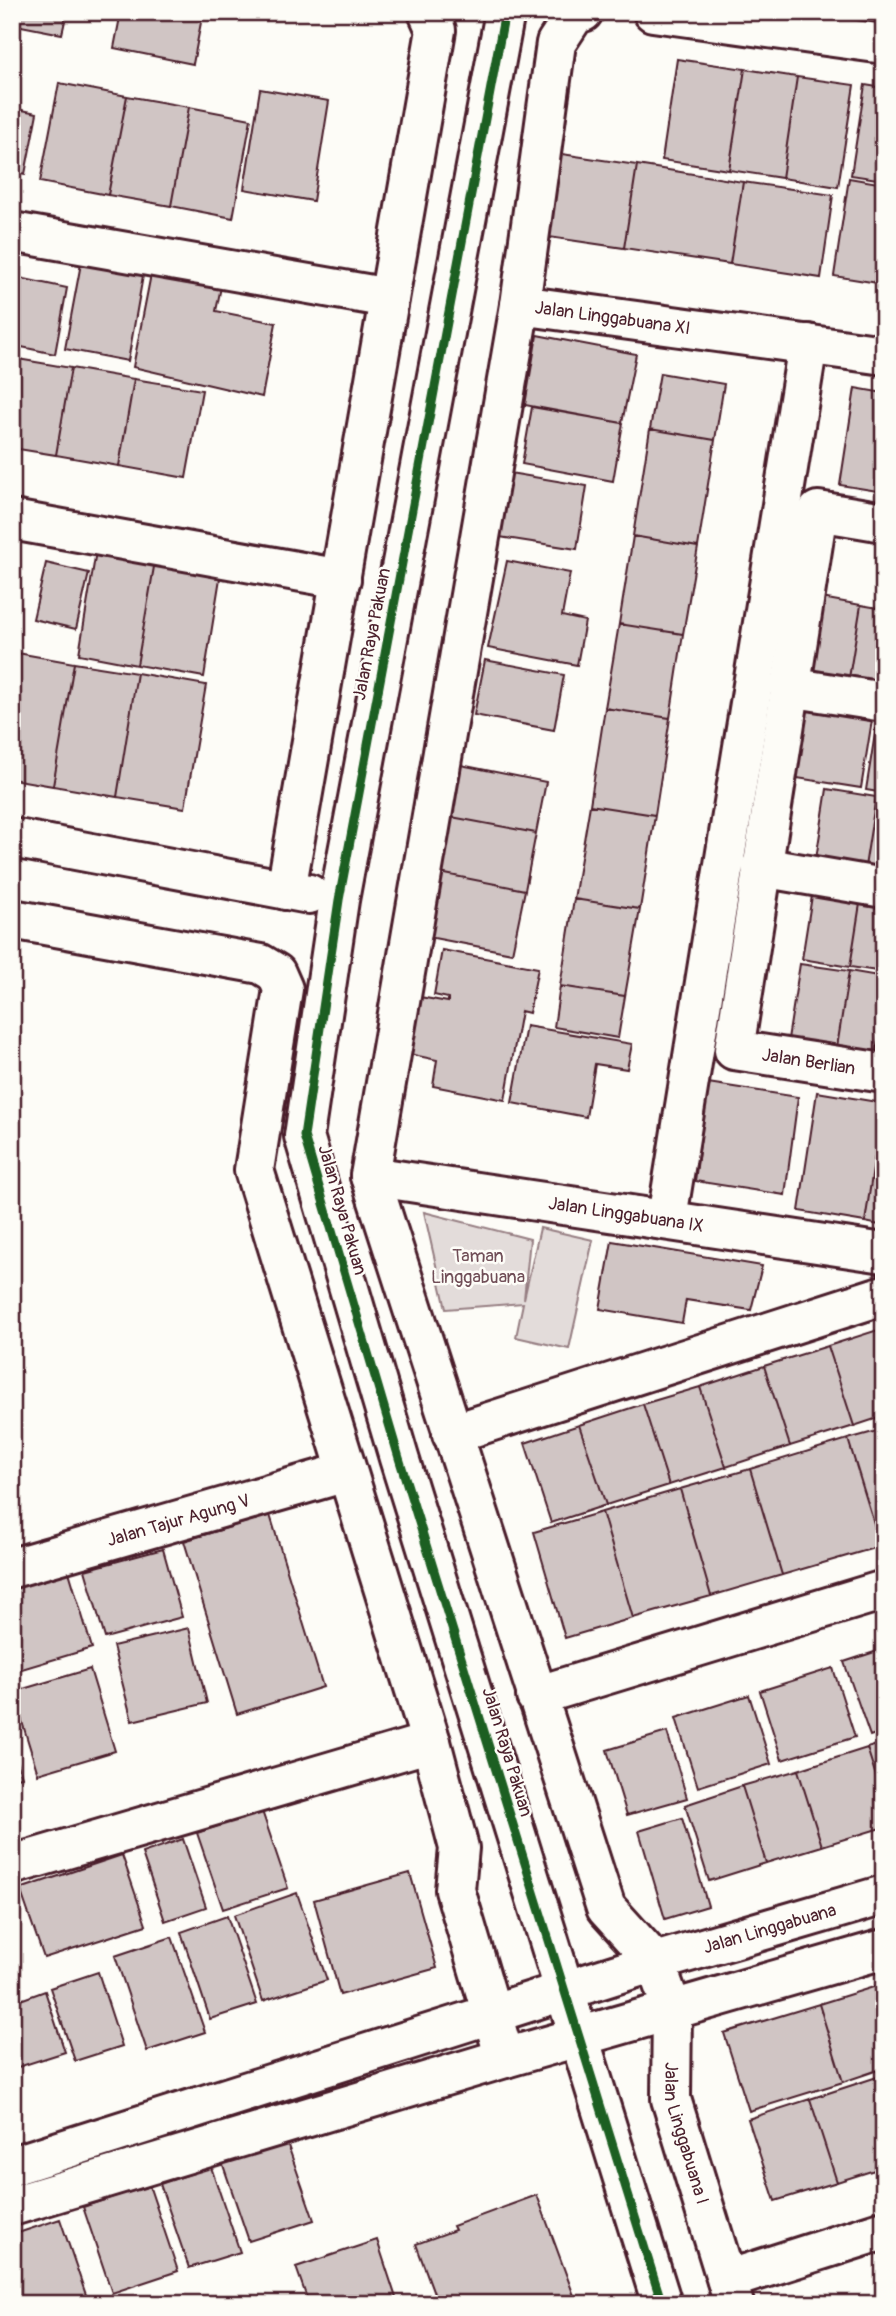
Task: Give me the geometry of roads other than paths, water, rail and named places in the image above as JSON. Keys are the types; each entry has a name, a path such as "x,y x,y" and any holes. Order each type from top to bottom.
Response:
{"street":[{"path":"286,890 436,30 428,12"},
{"name":"Jalan Raya Pakuan","path":"505,12 339,900 304,1136 403,1471 662,2304"},
{"name":"Jalan Linggabuana XI","path":"583,12 575,14 556,43 520,305 884,355"},
{"path":"653,12 884,44"},
{"path":"12,232 389,298"},
{"path":"520,305 370,1176 606,1908 655,1962"},
{"path":"667,1218 808,344"},
{"path":"884,522 818,511 761,867 884,888"},
{"path":"12,520 341,579"},
{"path":"789,687 884,702"},
{"path":"12,838 339,900"},
{"name":"Jalan Berlian","path":"761,867 734,1050 884,1073"},
{"path":"12,919 261,964 276,973 283,989 254,1170 431,1742 459,1848 455,1890 505,2058"},
{"name":"Jalan Linggabuana IX","path":"370,1176 667,1218 884,1253"},
{"path":"452,1434 884,1295"},
{"name":"Jalan Tajur Agung V","path":"12,1567 346,1472"},
{"path":"536,1696 884,1590"},
{"path":"12,1865 431,1742"},
{"name":"Jalan Linggabuana","path":"12,2166 565,1993 655,1962 884,1895"},
{"path":"12,2206 505,2058 884,1949"},
{"name":"Jalan Linggabuana I","path":"655,1962 672,2009 670,2099 731,2292"},
{"path":"731,2292 884,2230"}],"park label":[{"name":"Taman Linggabuana","path":"478,1266"}]}
